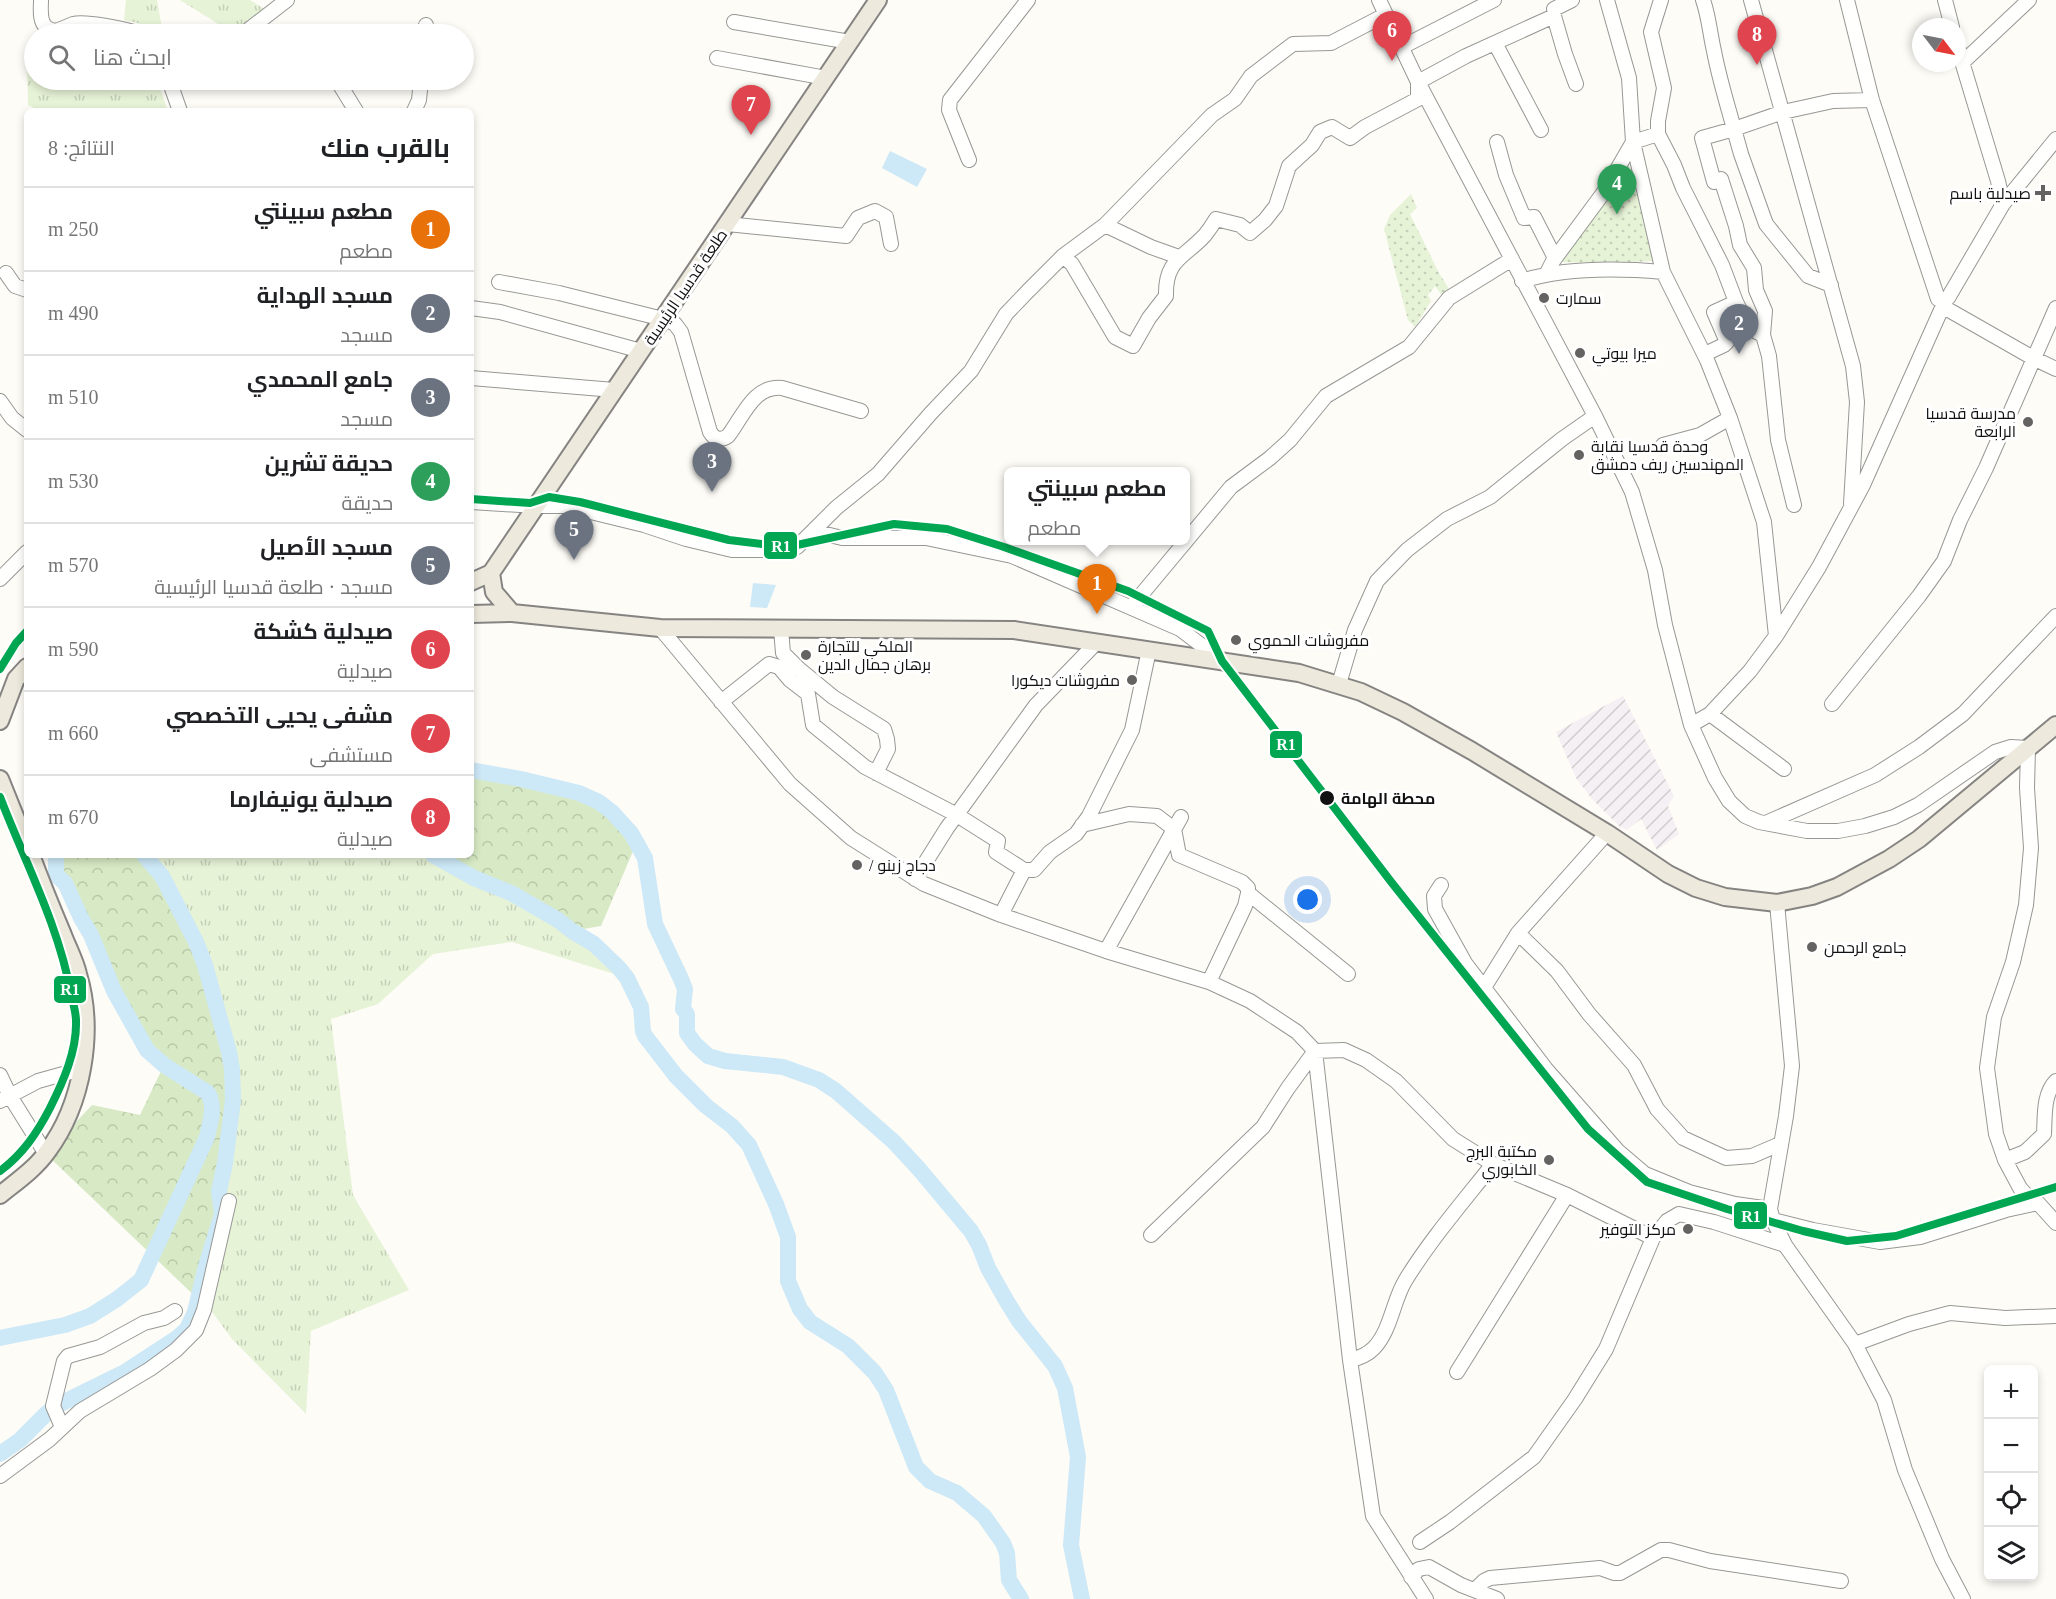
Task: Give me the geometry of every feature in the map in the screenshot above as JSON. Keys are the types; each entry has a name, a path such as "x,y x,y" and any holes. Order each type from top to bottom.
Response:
{"main road":[{"name":"طلعة قدسيا الرئيسية","path":"491,573 878,0"},
{"path":"474,581 491,573 494,592 512,613"},
{"path":"474,614 512,613 660,628 1014,630 1299,673 1340,684 1382,702 1452,740 1607,833 1668,874 1695,888 1725,897 1777,903 1812,896 1836,887 1889,859 1920,839 2056,725"},
{"path":"0,721 16,679 24,670"},
{"path":"0,779 24,839"},
{"path":"0,1195 46,1154 67,1117 81,1069 86,1033 84,999 78,972 32,858"}],"street":[{"path":"41,0 42,20 45,24"},
{"path":"256,24 287,0"},
{"path":"969,160 949,110 950,100 1028,0"},
{"path":"1379,0 1418,82 1595,416 1632,492 1655,570 1665,625 1691,726 1715,778 1729,801 1745,816 1759,822 1807,831 1838,831 1865,826 1893,817 1918,805 1995,752 2011,747 2028,748 2028,816 2031,848 2026,905 2013,963 1994,1017 1987,1068 1996,1134 2005,1160 2020,1188 2056,1223"},
{"path":"1402,46 1494,0"},
{"path":"1418,82 1572,0"},
{"path":"1607,0 1629,78 1633,142 1663,272 1705,354 1731,418 1764,522 1776,636"},
{"path":"1660,0 1651,32 1664,88 1658,134 1722,266 1749,328 1763,334"},
{"path":"1703,0 1709,17 1725,99 1741,154 1766,224 1808,276 1831,285"},
{"path":"1751,0 1853,366 1857,402 1850,506"},
{"path":"1847,0 1872,100 1943,304 2033,358 2056,369"},
{"path":"1945,0 1950,18"},
{"path":"1966,59 2029,0"},
{"path":"1554,9 1564,54 1576,84"},
{"path":"474,502 566,506 732,550 798,547 878,474 930,413 971,371 1006,314 1063,256 1105,225 1212,115 1235,99 1251,76 1293,44 1331,43 1385,15"},
{"path":"734,22 850,42"},
{"path":"1495,43 1541,130"},
{"path":"717,58 826,78"},
{"path":"1965,72 1998,181 2002,204"},
{"path":"1063,256 1072,264 1115,336 1133,346 1149,318 1166,297 1165,279 1179,256 1206,234 1216,219 1240,225 1250,232 1265,220 1276,206 1290,166 1312,145 1320,132 1332,127 1350,138 1365,127 1418,99 1418,82"},
{"path":"173,90 179,108"},
{"path":"343,90 354,108"},
{"path":"415,108 420,90"},
{"path":"1794,505 1778,440 1770,356 1763,334 1765,311 1756,290 1754,268 1740,245 1737,226 1721,179 1714,182 1702,138 1783,112 1833,101 1872,100"},
{"path":"1547,273 1555,258 1604,192 1633,142 1658,134"},
{"path":"1691,726 1710,714 1750,671 1776,636 1818,567 1863,485 1943,304 2002,204 2056,139"},
{"path":"1497,142 1506,175 1524,218 1534,217 1555,258"},
{"path":"727,224 846,236 858,218 875,211 886,217 891,244"},
{"path":"1105,225 1151,247 1179,256"},
{"path":"1190,536 1231,487 1290,440 1326,396 1409,346 1449,298 1512,260"},
{"path":"1522,280 1547,273 1631,269 1663,272"},
{"path":"0,288 3,270"},
{"path":"3,270 15,286 24,289"},
{"path":"499,282 559,293 675,324 681,332 710,432 716,438 722,439 728,436 757,395 769,388 782,388 861,411"},
{"path":"1705,354 1727,342 1714,312 1736,302"},
{"path":"474,308 500,312 641,351"},
{"path":"1832,704 1919,596 1944,561 2056,308"},
{"path":"474,378 614,390"},
{"path":"0,401 12,418 24,428"},
{"path":"1340,684 1355,630 1377,581 1407,550 1447,519 1490,497 1562,439 1595,416"},
{"path":"1663,445 1700,435 1731,418"},
{"path":"813,531 842,538 926,538 1012,555 1180,629 1222,661"},
{"path":"1131,607 1183,545"},
{"path":"0,579 24,555"},
{"path":"1768,822 1875,775 1919,747 1963,714 2056,616"},
{"path":"660,628 790,784 850,838 915,879 1001,915 1106,951 1209,982 1250,1001 1298,1032 1315,1051 1350,1360 1373,1516 1426,1599"},
{"path":"781,629 783,653 799,669 832,696 884,729 888,750 876,773"},
{"path":"915,879 957,815 1036,705 1097,642"},
{"path":"721,702 769,664 779,667 790,680 808,694 813,725 865,767 957,815 998,841 996,852 1024,870 1034,870 1050,852 1076,834 1089,816 1132,730 1149,650"},
{"path":"1710,714 1784,770"},
{"path":"1083,825 1129,814 1157,816 1178,823"},
{"path":"1178,823 1179,855 1242,882 1248,888 1245,906 1209,982"},
{"path":"1106,951 1178,823"},
{"path":"1485,986 1518,933 1607,833"},
{"path":"1001,915 1024,870"},
{"path":"1441,885 1434,896 1435,909 1465,963 1485,986 1553,1078 1618,1151 1645,1174 1689,1192 1842,1236 1880,1242 1920,1237 2006,1210 2038,1203"},
{"path":"1248,893 1348,974"},
{"path":"1777,903 1792,1066 1771,1215 1785,1245 1855,1344 1884,1400 1905,1470 1942,1559 1963,1599"},
{"path":"1518,933 1557,971 1589,1014 1634,1065 1657,1109 1683,1138 1726,1158 1752,1156 1780,1144"},
{"path":"1315,1051 1344,1050 1366,1060 1396,1081 1453,1139 1493,1164 1567,1195 1653,1238"},
{"path":"1151,1235 1263,1127 1315,1051"},
{"path":"5,1098 38,1081 81,1069"},
{"path":"0,1075 5,1098 46,1154"},
{"path":"2005,1160 2025,1152 2044,1134 2048,1094 2056,1081"},
{"path":"1350,1360 1362,1357 1376,1347 1404,1282 1443,1227 1493,1164"},
{"path":"1457,1372 1567,1195"},
{"path":"58,1417 80,1411 150,1369 176,1350 196,1330 204,1310 230,1200"},
{"path":"1420,1542 1450,1522 1534,1457 1575,1399 1606,1349 1653,1238 1667,1221 1679,1214 1714,1222 1785,1245"},
{"path":"0,1476 26,1458 58,1417 64,1361 68,1356 99,1347 144,1323 164,1318 176,1311"},
{"path":"1855,1344 1909,1324 1950,1313 2005,1318 2056,1316"},
{"path":"1476,1589 1491,1578 1600,1568 1620,1573 1661,1550 1710,1561 1841,1581"},
{"path":"1410,1577 1419,1569 1430,1567 1461,1585 1497,1599"}],"shaded area":[{"path":"1623,696 1674,796 1668,806 1679,834 1657,850 1641,819 1627,830 1620,827 1592,799 1576,778 1556,732"}],"green space":[{"path":"126,0 157,0 161,24 139,24 124,20"},
{"path":"180,0 250,0 266,10 247,24 218,24"},
{"path":"28,90 161,90 167,108 34,108 28,105"},
{"path":"1628,162 1656,261 1558,262"},
{"path":"1411,194 1417,208 1410,214 1451,292 1443,297 1435,286 1428,295 1431,301 1415,327 1408,320 1384,229 1390,215"},
{"path":"474,771 546,784 584,796 600,803 613,813 637,842 601,926 572,931 529,904 437,858 474,858"},
{"path":"55,858 146,858 169,891 210,982 233,1085 219,1191 223,1227 201,1302 46,1154 92,1105 140,1115 164,1065 147,1050 114,991 81,918 56,875"},
{"path":"147,858 433,858 579,935 627,978 512,942 433,954 378,1004 331,1019 353,1195 409,1290 311,1331 306,1414 232,1339 199,1294 222,1214 219,1191 225,1163 233,1085 225,1036 196,942 154,865"}],"water":[{"path":"890,151 927,169 917,187 882,168"},
{"path":"753,583 776,585 767,608 750,607"}],"waterway":[{"path":"474,771 579,793 599,802 612,812 631,833 645,858 655,924 685,989 683,1009 687,1014 687,1033 695,1044 708,1056 725,1061 783,1067 819,1080 836,1091 894,1142 971,1231 1006,1300 1019,1321 1055,1366 1065,1388 1078,1457 1071,1545 1082,1599"},
{"path":"0,1338 65,1325 90,1316 141,1280 207,1137 212,1115 212,1104 208,1093 164,1065 147,1050 114,991 91,935 65,883 56,875 56,858"},
{"path":"0,1454 20,1440 58,1405 125,1372 187,1329 195,1312 222,1214 219,1191 233,1100 229,1052 205,965 196,942 162,876 147,858"},
{"path":"438,858 474,878 511,893 558,920 594,944 627,978 641,1007 645,1036 676,1076 706,1106 732,1126 749,1145 776,1204 788,1237 788,1281 800,1309 810,1322 848,1346 875,1373 886,1390 916,1467 930,1481 957,1493 984,1516 1003,1543 1007,1553 1009,1580 1021,1599"}],"transit line":[{"name":"R1","path":"474,499 530,503 549,497 580,502 729,540 778,546 797,545 894,524 947,529 1128,591 1208,631 1222,661 1392,883 1588,1129 1647,1182 1727,1209 1847,1241 1896,1236 2056,1187"},
{"name":"R1","path":"0,669 24,634"},
{"name":"R1","path":"0,797 24,855"},
{"name":"R1","path":"0,1171 16,1158 29,1142 50,1108 72,1055 76,1032 75,1011 66,969 50,919 25,858"}],"place":[{"name":"صيدلية كشكة","path":"1392,61"},
{"name":"صيدلية يونيفارما","path":"1757,65"},
{"name":"مشفى يحيى التخصصي","path":"751,135"},
{"name":"صيدلية باسم","path":"2043,193"},
{"name":"حديقة تشرين","path":"1617,214"},
{"name":"سمارت","path":"1544,298"},
{"name":"ميرا بيوتي","path":"1580,353"},
{"name":"مسجد الهداية","path":"1739,354"},
{"name":"مدرسة قدسيا الرابعة","path":"2028,422"},
{"name":"وحدة قدسيا نقابة المهندسين ريف دمشق","path":"1579,455"},
{"name":"جامع المحمدي","path":"712,492"},
{"name":"مسجد الأصيل","path":"574,560"},
{"name":"مطعم سبينتي","path":"1097,614"},
{"name":"مفروشات الحموي","path":"1236,640"},
{"name":"الملكي للتجارة برهان جمال الدين","path":"806,655"},
{"name":"مفروشات ديكورا","path":"1132,680"},
{"name":"محطة الهامة","path":"1327,798"},
{"name":"/ دجاج زينو","path":"857,865"},
{"name":"جامع الرحمن","path":"1812,947"},
{"name":"مكتبة البرج الخابوري","path":"1549,1160"},
{"name":"مركز التوفير","path":"1688,1229"}]}
